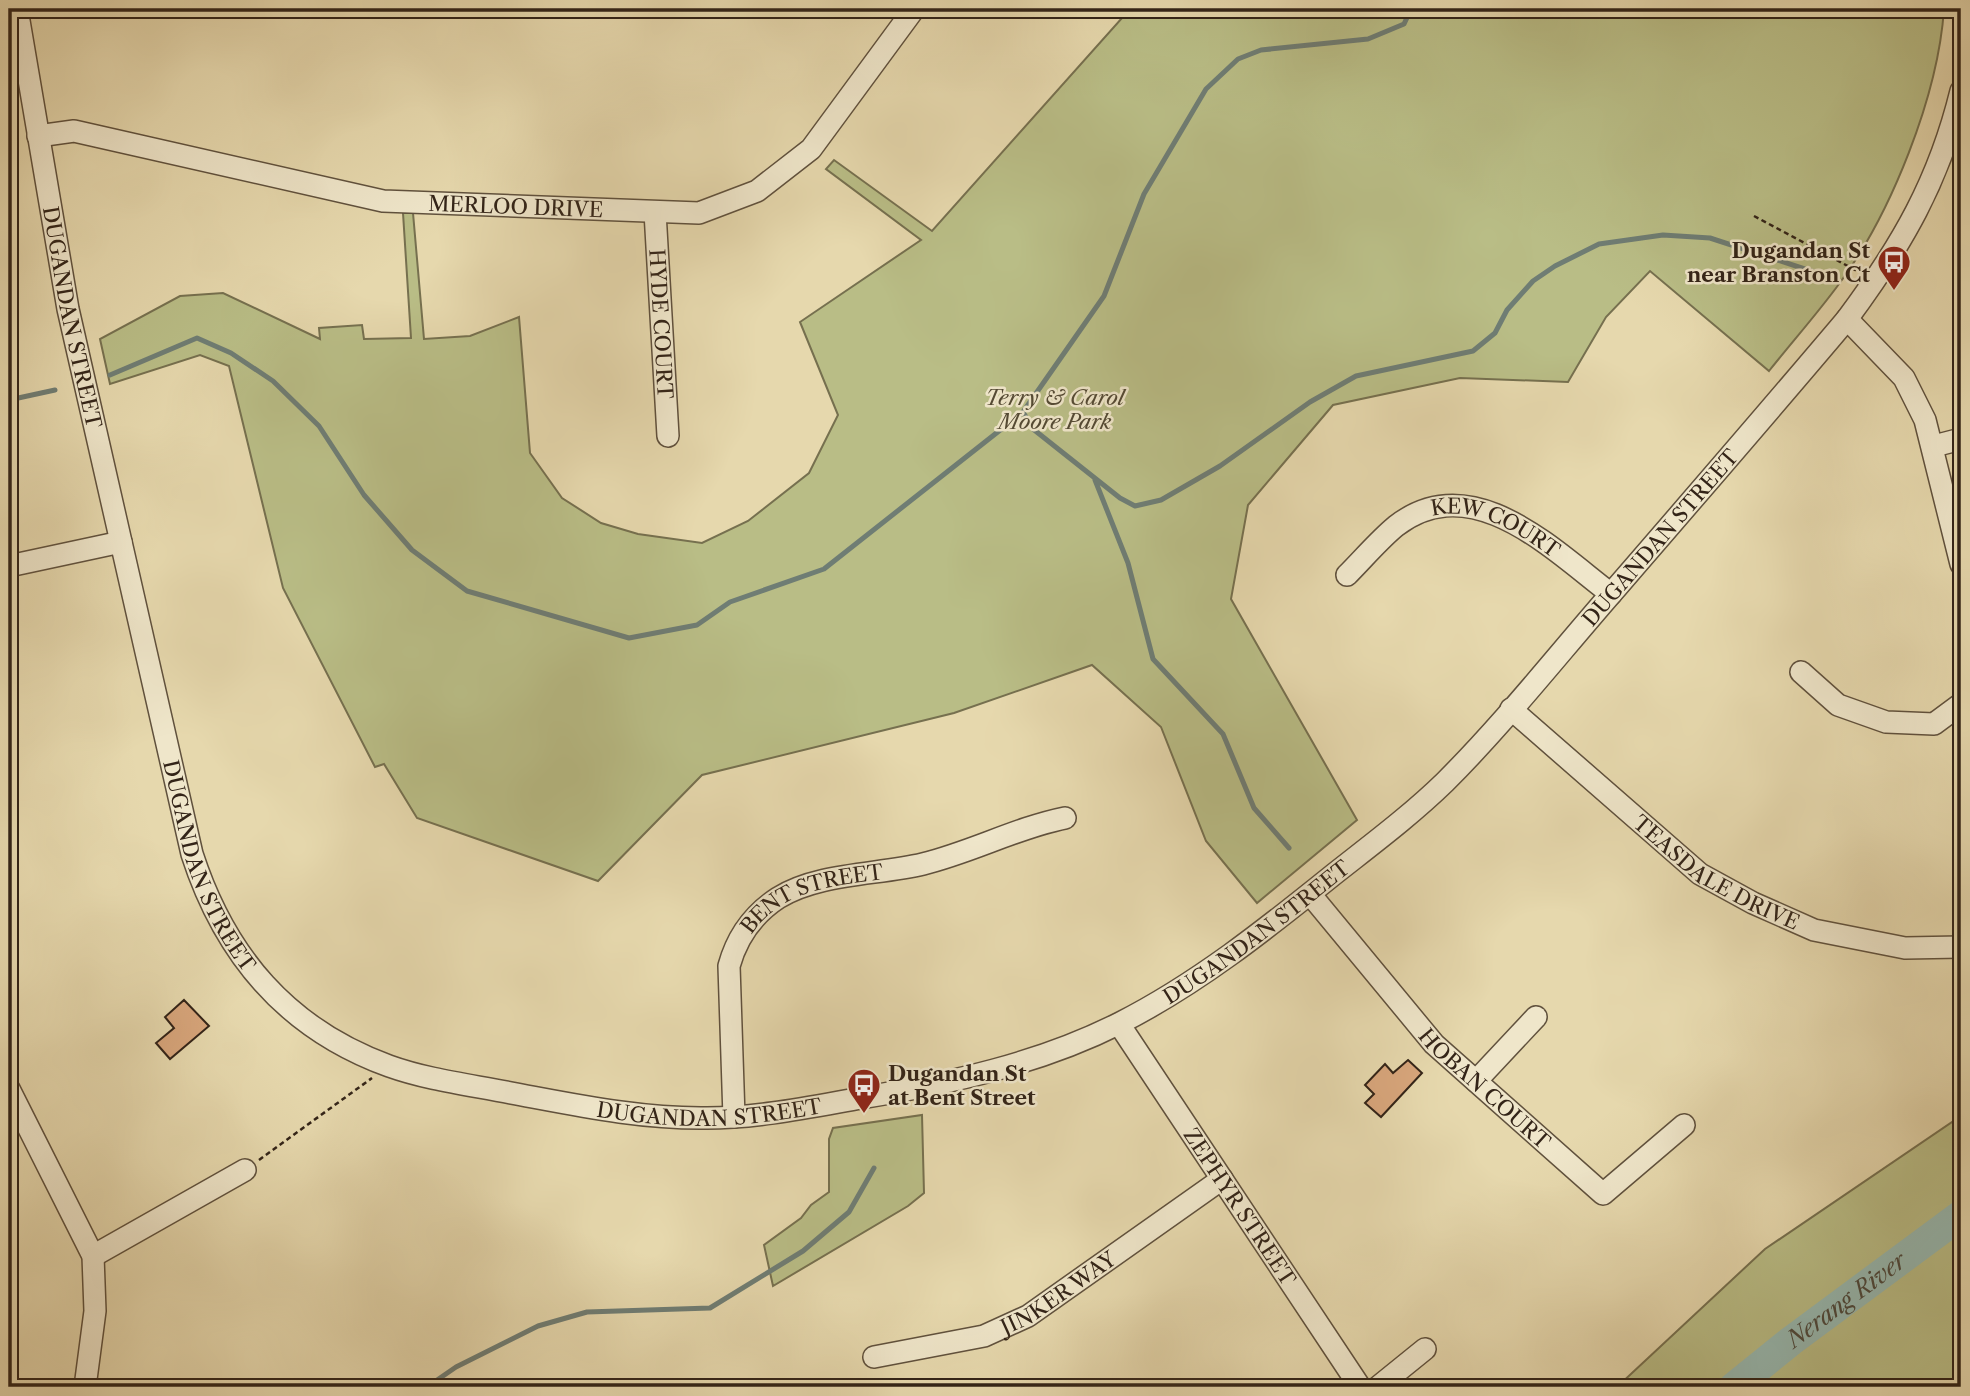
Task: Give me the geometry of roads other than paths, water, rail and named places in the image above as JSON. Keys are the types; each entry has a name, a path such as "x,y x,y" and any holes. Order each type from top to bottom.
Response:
{"street":[{"name":"DUGANDAN STREET","path":"17,9 68,309 192,854 223,930 238,955 270,992 348,1048 389,1066 444,1080 623,1113 734,1117 965,1078 1041,1056 1119,1024 1201,975 1310,894 1442,785 1611,594 1847,319 1900,245 1925,198 1941,163 1961,91"},
{"name":"MERLOO DRIVE","path":"38,136 74,131 383,201 699,213 757,191 811,149 914,9"},
{"name":"HYDE COURT","path":"655,212 668,436"},
{"path":"1847,319 1904,378 1925,420 1934,446 1952,535 1961,564"},
{"path":"1934,446 1961,439"},
{"name":"KEW COURT","path":"1347,575 1398,525 1432,509 1477,506 1513,520 1611,594"},
{"path":"9,566 121,541"},
{"path":"1801,672 1838,705 1886,722 1934,724 1961,704"},
{"name":"TEASDALE DRIVE","path":"1511,709 1700,874 1753,903 1814,930 1905,948 1961,947"},
{"name":"BENT STREET","path":"734,1117 729,966 739,938 759,912 800,887 926,863 976,847 1028,825 1065,818"},
{"name":"HOBAN COURT","path":"1310,894 1434,1044 1603,1194 1684,1125"},
{"path":"1476,1081 1536,1017"},
{"name":"ZEPHYR STREET","path":"1119,1024 1360,1387"},
{"path":"9,1089 93,1256 95,1311 85,1387"},
{"path":"93,1256 244,1170"},
{"name":"JINKER WAY","path":"874,1357 984,1336 1028,1316 1222,1179"},
{"path":"1378,1387 1425,1349"}],"waterway":[{"path":"110,375 197,338 231,353 273,381 319,426 364,495 412,550 467,591 629,638 697,625 730,602 824,569 1023,412 1104,296 1144,194 1206,89 1238,59 1261,50 1368,39 1404,24 1411,9"},
{"path":"1023,412 1033,429 1120,498 1135,506 1161,500 1220,466 1310,402 1356,376 1473,351 1495,333 1507,310 1533,281 1555,266 1599,244 1663,235 1710,238 1817,273"},
{"path":"9,400 55,390"},
{"path":"1095,480 1128,563 1153,659 1223,734 1254,808 1289,848"},
{"path":"427,1387 456,1367 538,1326 587,1312 710,1308 803,1251 849,1212 874,1168"},
{"name":"Nerang River","path":"1734,1387 1791,1341 1961,1215"}],"place":[{"name":"Dugandan St near Branston Ct","path":"1894,292"},
{"name":"Dugandan St at Bent Street","path":"864,1115"}],"park label":[{"name":"Terry & Carol Moore Park","path":"1055,409"}]}
